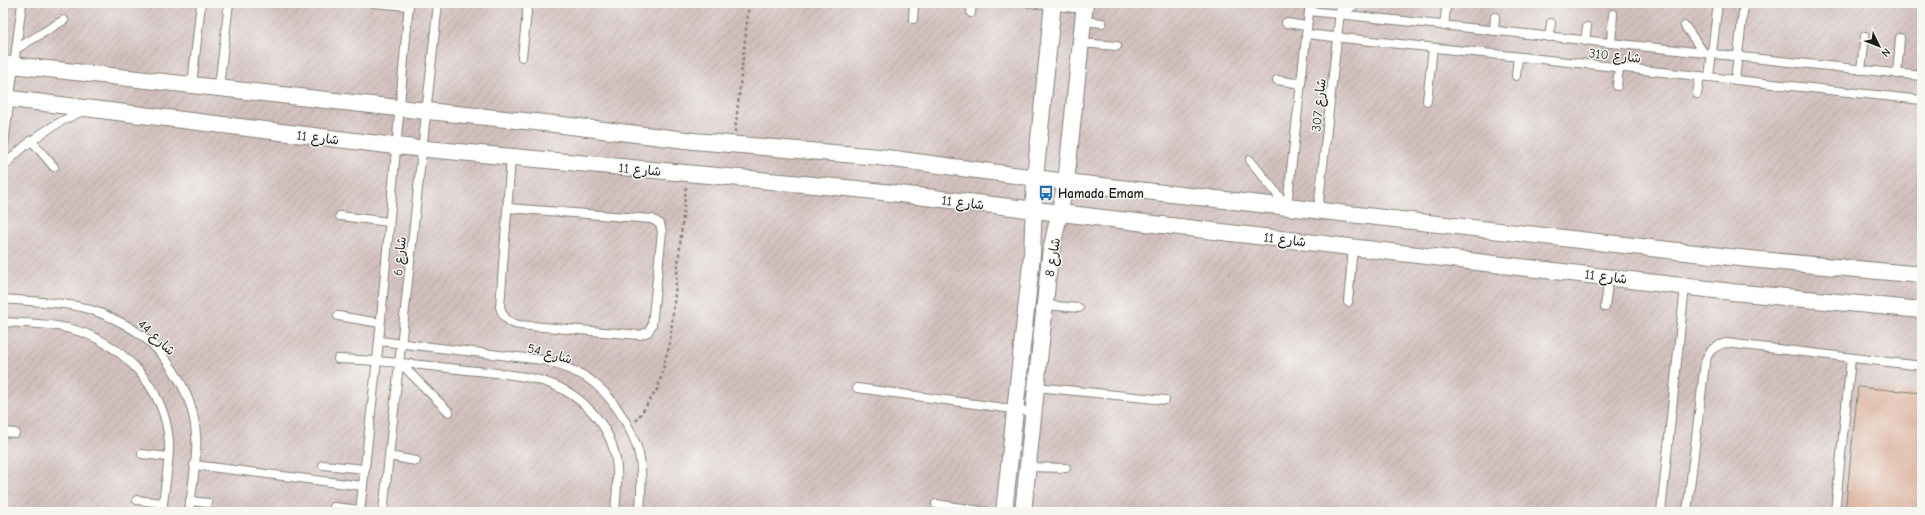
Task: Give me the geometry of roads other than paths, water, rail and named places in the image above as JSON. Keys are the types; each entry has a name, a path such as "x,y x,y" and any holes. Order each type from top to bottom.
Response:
{"street":[{"name":"شارع 8","path":"1004,512 1032,255 1032,210 1053,4"},
{"name":"شارع 8","path":"1023,512 1050,256 1066,182 1084,11"},
{"path":"8,65 734,144 879,157 1066,182 1739,258 1922,275"},
{"name":"شارع 11","path":"6,99 395,146 857,189 1060,214 1609,276 1732,292 1922,310"}],"lane":[{"path":"3,152 8,65 16,49 22,3"},
{"path":"192,84 201,3"},
{"path":"219,87 229,3"},
{"path":"373,3 409,5"},
{"name":"شارع 6","path":"385,512 389,456 438,3"},
{"path":"522,58 528,3"},
{"path":"913,19 914,3"},
{"path":"971,13 972,3"},
{"path":"1028,3 1053,4 1084,11 1102,23"},
{"name":"شارع 307","path":"1318,210 1341,3"},
{"path":"1340,14 1358,3"},
{"path":"1709,77 1708,54 1718,3"},
{"path":"1735,80 1744,3"},
{"name":"شارع 6","path":"360,511 379,341 398,108 409,5"},
{"name":"شارع 307","path":"1287,206 1309,7"},
{"name":"شارع 310","path":"1309,7 1340,14 1444,26 1921,76"},
{"path":"1444,26 1446,9"},
{"path":"1611,44 1613,14"},
{"path":"1494,31 1496,17"},
{"path":"16,49 64,20"},
{"name":"شارع 310","path":"1286,23 1337,37 1922,100"},
{"path":"1549,37 1551,23"},
{"path":"1685,26 1708,54"},
{"path":"1585,40 1587,27"},
{"path":"1861,70 1865,36"},
{"path":"1897,74 1900,38"},
{"path":"1081,43 1117,46"},
{"path":"1427,101 1433,48"},
{"path":"1516,76 1518,57"},
{"path":"1921,76 1922,64"},
{"path":"1617,86 1619,68"},
{"path":"1697,94 1700,76"},
{"path":"1277,80 1300,84"},
{"path":"3,168 31,140 50,127 90,109"},
{"path":"31,140 54,167"},
{"path":"508,208 652,219 660,224 662,232 652,325 648,332 640,335 519,325 504,318 500,307 511,157"},
{"path":"1250,160 1287,206"},
{"path":"340,216 389,222"},
{"path":"1348,302 1353,247"},
{"path":"1605,307 1609,276"},
{"path":"1661,512 1685,286"},
{"name":"شارع 44","path":"3,299 80,307 124,324 143,337 160,353 174,371 185,391 193,413 196,434 189,512"},
{"path":"1045,305 1079,308"},
{"path":"338,316 380,323"},
{"path":"3,322 65,327 102,340 120,352 135,366 148,383 166,422 169,443 162,512"},
{"name":"شارع 54","path":"379,341 543,360 566,367 587,378 603,392 619,410 630,430 639,454 641,469 640,512"},
{"path":"1687,512 1705,363 1707,355 1712,349 1726,343 1851,359 1922,366"},
{"path":"338,359 399,362 512,375 536,379 555,385 574,396 590,408 604,427 613,447 617,468 615,512"},
{"path":"1835,512 1851,359"},
{"path":"399,362 449,412"},
{"path":"1036,387 1165,400"},
{"path":"857,388 1034,412"},
{"path":"3,432 15,433"},
{"path":"142,454 168,457"},
{"path":"389,456 416,461"},
{"path":"194,465 363,486"},
{"path":"323,465 365,469"},
{"path":"1028,467 1066,468"},
{"path":"137,500 163,502"},
{"path":"190,501 208,503"},
{"path":"936,504 987,512"},
{"path":"334,507 360,511"}],"place":[{"name":"Hamada Emam","path":"1046,193"}]}
